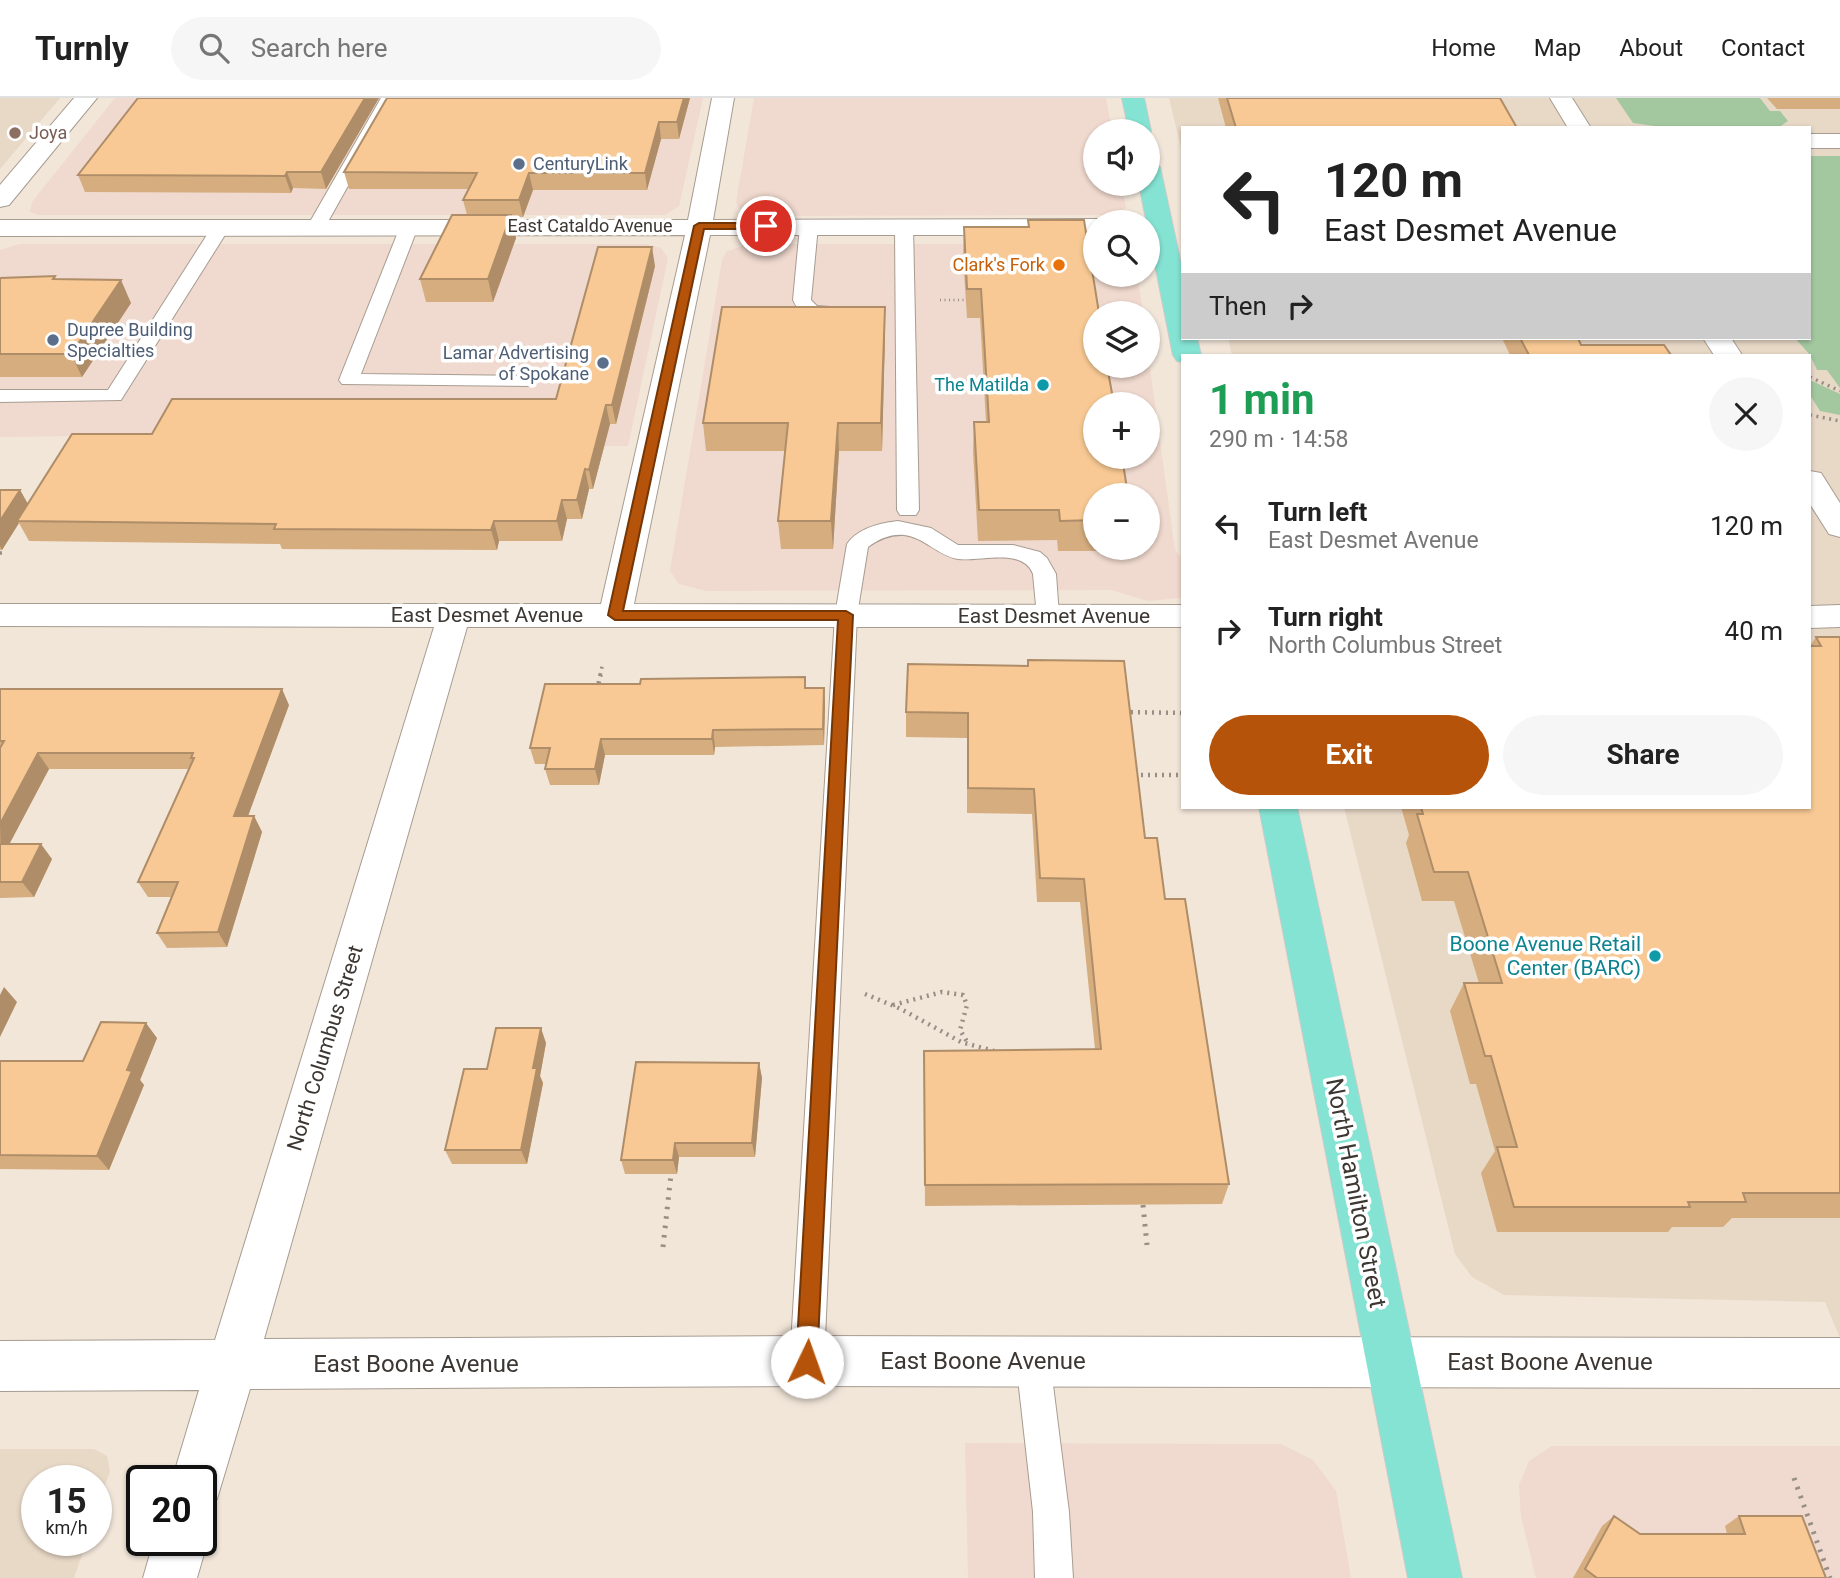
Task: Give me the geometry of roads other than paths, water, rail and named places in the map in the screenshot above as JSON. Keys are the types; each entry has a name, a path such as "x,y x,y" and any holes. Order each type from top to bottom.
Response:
{"main road":[{"path":"1133,98 1137,119"},
{"path":"1160,251 1181,335"},
{"name":"North Hamilton Street","path":"1278,809 1435,1578"}],"street":[{"path":"0,200 86,98"},
{"path":"615,615 699,226 723,98"},
{"path":"1561,98 1579,126"},
{"path":"1811,141 1840,141"},
{"name":"East Cataldo Avenue","path":"0,228 1083,227"},
{"path":"1811,482 1840,527"},
{"name":"East Desmet Avenue","path":"0,615 1181,616"},
{"name":"North Columbus Street","path":"202,1465 454,615"},
{"path":"1811,617 1840,616"},
{"name":"East Boone Avenue","path":"0,1366 1390,1362 1836,1372"},
{"path":"170,1578 176,1556"}],"lane":[{"path":"316,227 389,98"},
{"path":"409,226 349,380 525,382"},
{"path":"809,226 804,307 813,312 851,312"},
{"path":"904,226 899,312 908,510"},
{"path":"0,396 114,396 221,227"},
{"path":"807,1362 846,615 858,544 866,536 879,531 909,529 923,533 950,550 1027,555 1039,563 1044,572 1048,616"},
{"path":"1033,1362 1051,1512 1054,1578"}],"place":[{"name":"Joya","path":"15,133"},
{"name":"CenturyLink","path":"519,164"},
{"name":"Clark's Fork","path":"1059,265"},
{"name":"Dupree Building Specialties","path":"53,340"},
{"name":"Lamar Advertising of Spokane","path":"603,363"},
{"name":"The Matilda","path":"1043,385"},
{"name":"Boone Avenue Retail Center (BARC)","path":"1655,956"}]}
